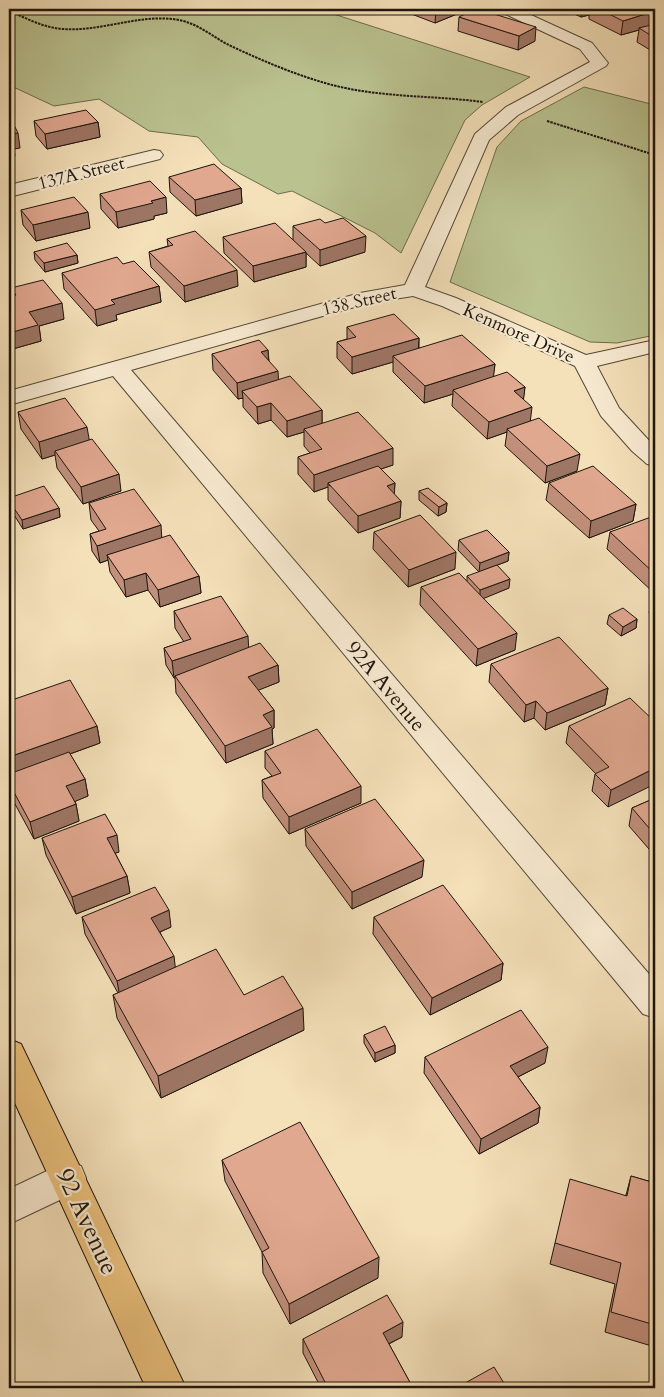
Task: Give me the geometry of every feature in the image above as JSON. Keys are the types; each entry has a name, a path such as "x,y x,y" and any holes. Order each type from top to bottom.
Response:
{"main road":[{"name":"92 Avenue","path":"9,1054 166,1388"}],"street":[{"name":"138 Street","path":"9,398 367,296 414,290 482,138 512,110 600,63 586,46 506,9"},
{"name":"137A Street","path":"9,191 154,155"},
{"name":"Kenmore Drive","path":"414,290 449,302 584,362 655,346"},
{"path":"584,362 609,412 640,446 655,459"},
{"name":"92A Avenue","path":"117,367 655,1004"},
{"path":"9,1207 68,1178"}],"path":[{"path":"9,11 50,28 72,30 99,28 142,18 180,20 198,26 231,46 250,54 344,89 376,94 470,100 490,104"},
{"path":"545,121 655,155"}],"green space":[{"path":"9,9 318,9 530,77 482,105 465,120 401,253 375,233 292,191 278,194 222,164 198,137 149,131 99,99 54,106 9,85"},
{"path":"584,87 655,105 655,335 617,343 590,342 450,282 497,147 521,121"}],"building":[{"path":"475,9 536,27 519,36 459,17"},
{"path":"599,9 653,9 655,11 623,21"},
{"path":"655,24 655,38 639,28"},
{"path":"86,110 98,122 45,134 34,121"},
{"path":"14,125 18,133 10,134 13,141 9,141 9,126"},
{"path":"214,164 241,188 195,200 169,177"},
{"path":"150,181 166,197 151,201 153,203 116,212 100,194"},
{"path":"74,197 88,212 33,225 21,210"},
{"path":"343,218 366,236 320,250 293,226 320,219 325,223"},
{"path":"275,223 306,252 253,266 223,237"},
{"path":"195,231 237,270 184,286 149,252 173,245 167,239"},
{"path":"67,243 77,255 44,263 34,252"},
{"path":"117,257 123,264 134,261 159,286 111,300 115,304 95,310 62,273"},
{"path":"43,280 62,303 29,312 38,325 9,333 9,297 16,295 11,288"},
{"path":"394,314 419,338 352,357 337,342 356,337 347,327"},
{"path":"462,335 495,364 425,386 393,356"},
{"path":"259,340 268,350 261,352 278,371 237,383 212,354"},
{"path":"507,372 525,387 514,391 532,407 489,422 453,390"},
{"path":"290,376 322,410 287,421 271,403 257,407 242,391"},
{"path":"65,398 87,427 39,442 18,412"},
{"path":"358,412 393,448 314,475 298,457 322,449 304,429"},
{"path":"539,418 580,454 547,466 507,429"},
{"path":"92,439 119,474 81,487 55,451"},
{"path":"378,466 395,483 387,486 401,501 358,516 328,483"},
{"path":"593,466 636,504 591,521 549,483"},
{"path":"44,486 59,508 22,520 9,501 9,498"},
{"path":"428,488 447,503 439,507 419,491"},
{"path":"134,489 161,525 97,546 90,534 106,529 89,503"},
{"path":"420,515 456,552 409,570 374,532"},
{"path":"651,517 655,520 655,574 610,532"},
{"path":"487,530 509,552 480,563 459,540"},
{"path":"170,535 199,576 158,590 146,573 124,580 107,555"},
{"path":"497,565 510,579 480,590 467,576"},
{"path":"459,573 517,633 478,649 421,587"},
{"path":"221,596 248,636 172,661 164,648 191,639 174,611"},
{"path":"623,608 637,619 623,627 609,615"},
{"path":"559,637 608,688 547,713 536,701 526,705 491,664"},
{"path":"260,643 278,665 248,677 274,710 263,715 272,727 225,746 175,676"},
{"path":"70,680 97,726 9,757 9,701"},
{"path":"630,698 654,721 649,723 655,729 655,768 611,790 595,774 609,767 569,726"},
{"path":"317,729 361,786 289,817 262,780 281,773 265,751"},
{"path":"69,752 85,779 66,786 76,804 30,822 9,783 9,774"},
{"path":"655,798 655,835 632,808"},
{"path":"375,799 424,860 352,892 305,829"},
{"path":"105,814 117,835 107,838 127,876 72,897 42,838"},
{"path":"443,885 503,963 432,998 374,917"},
{"path":"155,887 169,910 151,918 174,956 117,981 82,917"},
{"path":"216,949 244,995 283,976 303,1008 158,1076 113,995"},
{"path":"521,1010 548,1047 510,1066 540,1107 481,1139 425,1057"},
{"path":"385,1026 395,1045 375,1053 364,1035"},
{"path":"300,1122 379,1257 289,1304 262,1252 269,1248 222,1160"},
{"path":"631,1176 655,1183 655,1325 611,1312 621,1263 555,1243 570,1179 627,1196"},
{"path":"387,1295 403,1322 383,1333 413,1388 328,1388 303,1339"},
{"path":"494,1367 507,1388 456,1388"}]}
